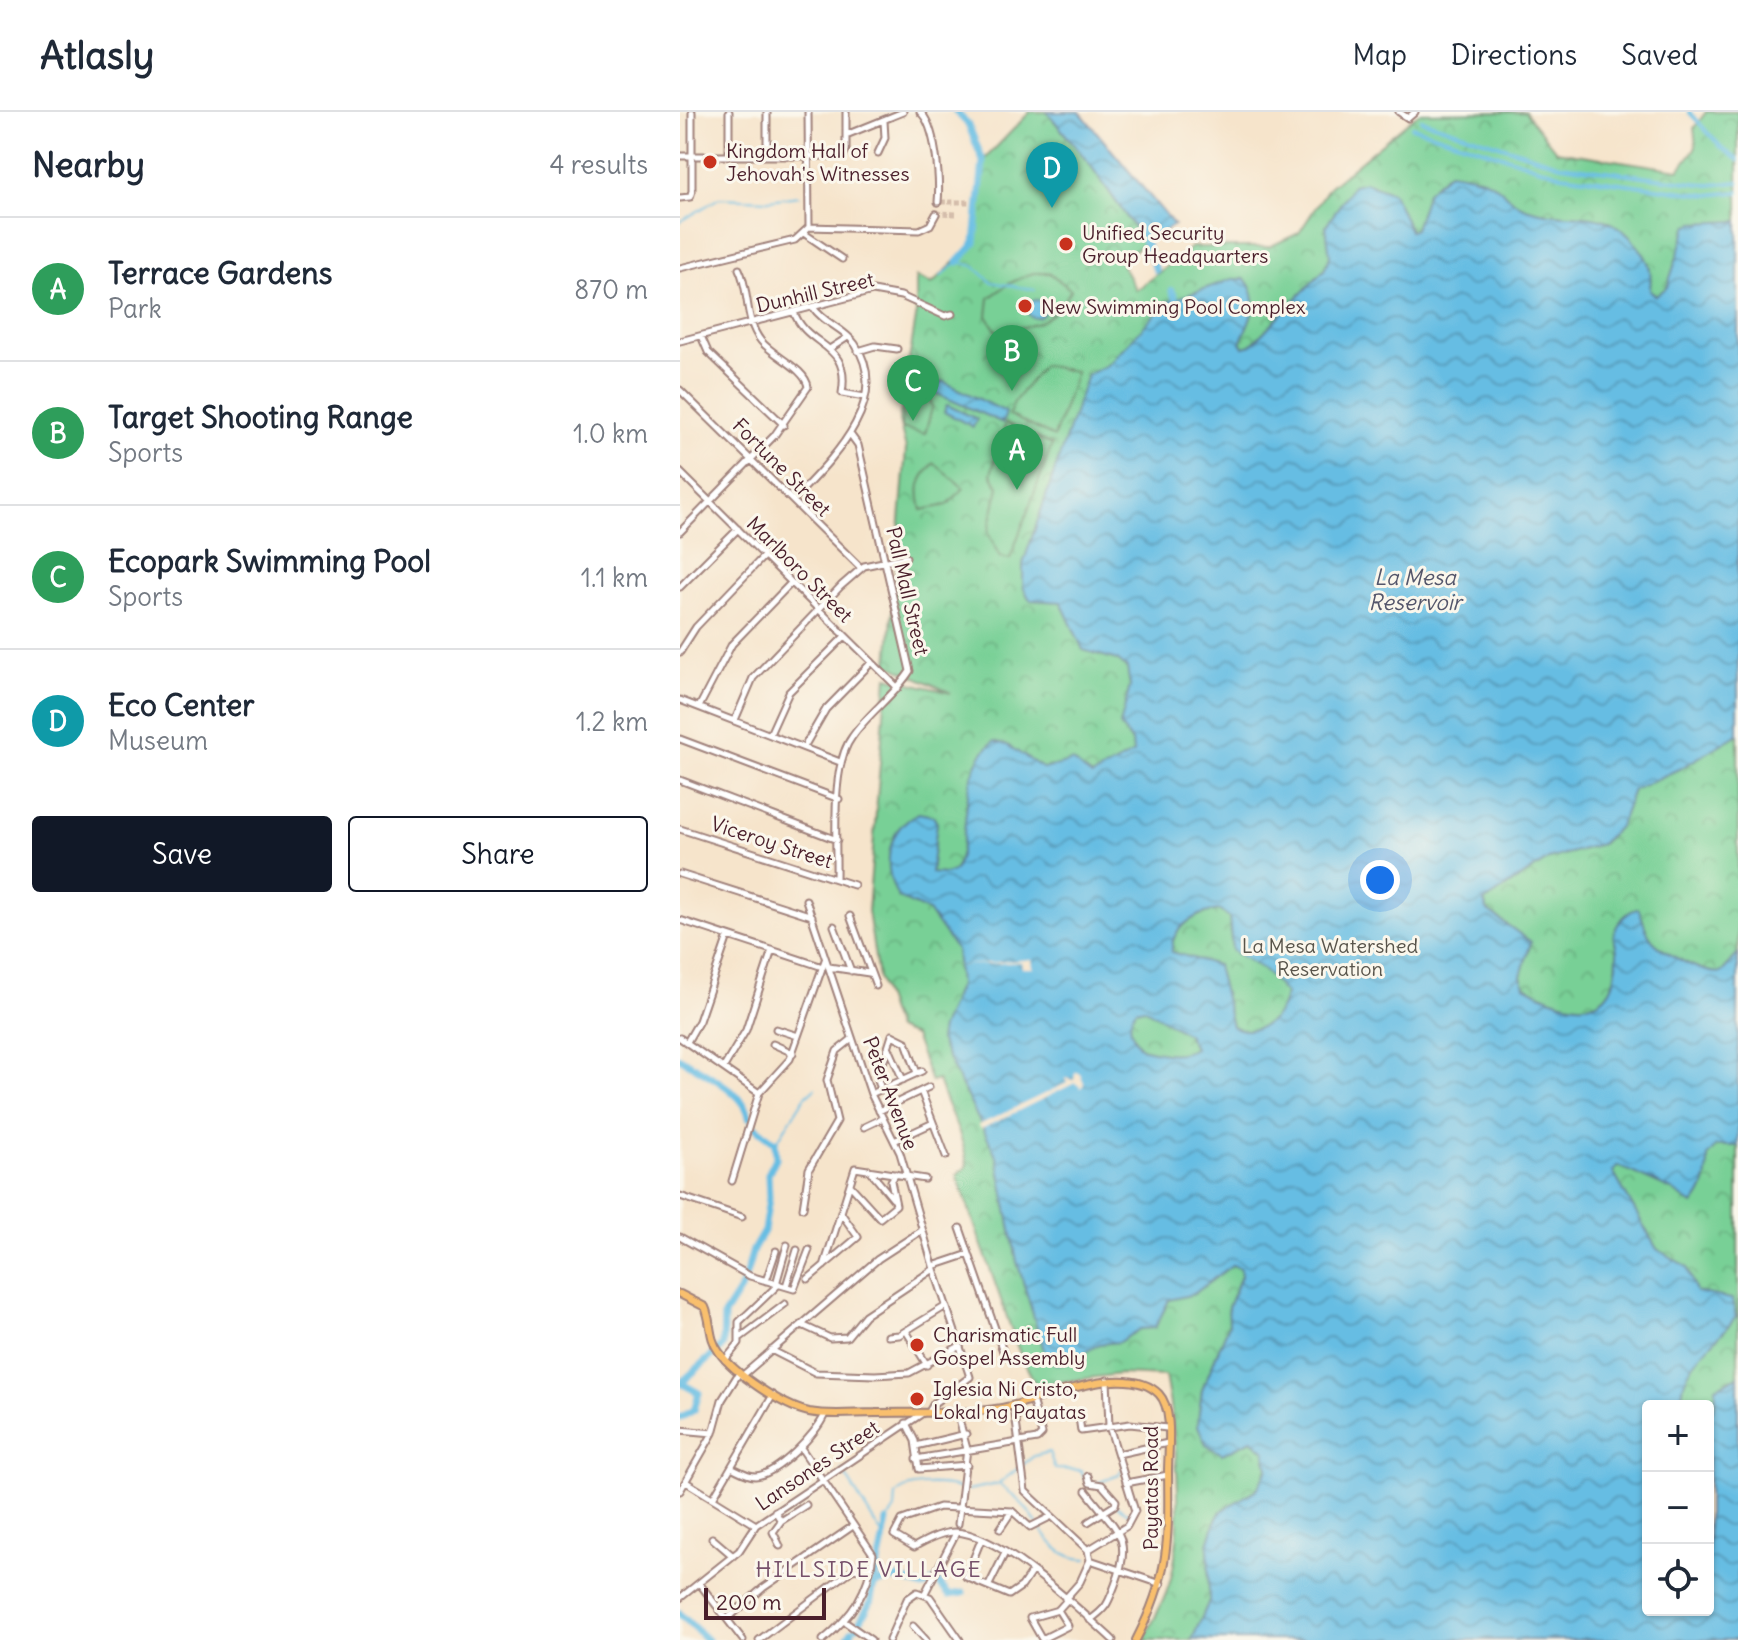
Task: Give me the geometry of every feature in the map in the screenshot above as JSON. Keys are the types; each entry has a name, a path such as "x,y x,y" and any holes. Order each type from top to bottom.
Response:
{"main road":[{"name":"Payatas Road","path":"680,1294 705,1307 715,1346 723,1358 741,1374 806,1411 825,1414 926,1412 1014,1406 1107,1380 1140,1385 1158,1393 1164,1402 1167,1428 1169,1534 1161,1584 1136,1640"}],"street":[{"path":"680,198 690,197 692,112"},
{"path":"729,112 729,156"},
{"path":"767,112 767,156"},
{"path":"680,268 805,234 809,227 808,112"},
{"path":"680,156 845,155 846,112"},
{"path":"878,153 885,138 888,112"},
{"path":"846,135 903,112"},
{"path":"920,112 930,123 938,162 938,202"},
{"path":"1402,113 1408,118 1415,112"},
{"path":"809,227 919,230 930,225 936,214"},
{"path":"805,234 842,259"},
{"path":"681,529 784,425 809,384 770,351 751,322 735,255"},
{"name":"Dunhill Street","path":"680,341 880,291 945,316 952,314"},
{"path":"793,500 850,434 865,397 864,371 858,351 848,337 813,307"},
{"path":"794,312 805,331 831,348 843,372 842,393 865,397"},
{"path":"701,336 708,352 784,425"},
{"path":"831,348 848,337"},
{"path":"858,351 875,346 897,349"},
{"name":"Fortune Street","path":"680,390 861,568"},
{"name":"Pall Mall Street","path":"850,434 858,445 910,671 898,689"},
{"name":"Marlboro Street","path":"680,472 898,689"},
{"path":"680,587 738,529"},
{"path":"680,652 696,627 764,556"},
{"path":"735,720 753,678 861,568 906,557"},
{"path":"699,707 732,644 791,583"},
{"path":"770,734 789,692 845,636"},
{"path":"804,747 826,709 872,662"},
{"path":"836,879 840,762 852,737 898,689"},
{"path":"680,700 840,762"},
{"path":"680,739 839,799"},
{"path":"680,780 837,840"},
{"name":"Viceroy Street","path":"680,829 854,885"},
{"path":"680,874 812,916"},
{"path":"806,900 827,969"},
{"path":"850,916 876,986"},
{"path":"680,920 827,969 869,973"},
{"path":"834,926 851,971"},
{"path":"687,1042 699,1021 728,936"},
{"path":"724,1067 746,1030 772,950"},
{"path":"819,976 827,969"},
{"path":"732,1181 759,1093 793,1053 819,976 827,969"},
{"name":"Peter Avenue","path":"827,969 871,1094 894,1141 901,1175 960,1346"},
{"path":"776,1029 798,1036"},
{"path":"871,1094 881,1090 903,1080 919,1072 906,1042 892,1035 878,1079 881,1090"},
{"path":"680,1038 759,1093"},
{"path":"803,1208 809,1169 837,1121 827,1080 837,1051 852,1039"},
{"path":"773,1044 793,1053"},
{"path":"889,1046 903,1080"},
{"path":"879,1111 929,1087"},
{"path":"921,1091 946,1156"},
{"path":"864,1127 883,1118"},
{"path":"894,1141 933,1123"},
{"path":"824,1266 855,1168 925,1179"},
{"path":"868,1169 896,1202"},
{"path":"849,1184 878,1218 894,1208 896,1202 891,1181 901,1175"},
{"path":"680,1196 742,1217"},
{"path":"808,1279 858,1237 840,1212"},
{"path":"960,1228 1005,1357"},
{"path":"680,1491 713,1433 722,1400 741,1374 878,1259 922,1230"},
{"path":"680,1237 748,1275 796,1288 809,1250"},
{"path":"780,1285 787,1245"},
{"path":"740,1337 739,1322 780,1285 797,1250"},
{"path":"766,1281 776,1251"},
{"path":"802,1325 830,1338 847,1337 865,1315 933,1268 969,1254"},
{"path":"723,1358 740,1337 785,1304"},
{"path":"888,1336 906,1331 946,1306"},
{"path":"906,1331 927,1365"},
{"path":"771,1350 803,1368 825,1374 899,1374 927,1365 960,1346"},
{"name":"Lansones Street","path":"680,1598 747,1543 756,1525 926,1412 970,1378 960,1346"},
{"path":"1088,1550 1130,1524 1135,1514 1109,1426 1107,1380"},
{"path":"713,1498 773,1394"},
{"path":"916,1459 1041,1436 1032,1400"},
{"path":"1014,1406 1025,1491 1088,1550 1090,1560 1080,1582 1058,1610 1030,1618 1042,1639 1068,1626 1058,1610"},
{"path":"957,1411 966,1434 967,1449 958,1524"},
{"path":"731,1467 759,1476 801,1448 817,1432 825,1414"},
{"path":"1075,1416 1079,1417 1081,1431 1109,1426 1167,1428"},
{"path":"906,1423 916,1446 919,1469 967,1465"},
{"path":"680,1430 713,1433"},
{"path":"916,1446 966,1434"},
{"path":"1117,1454 1168,1443"},
{"path":"801,1448 873,1554 858,1605 845,1622 823,1640"},
{"path":"1126,1483 1168,1475"},
{"path":"1088,1476 1094,1485 1102,1485 1116,1501 1115,1505 1088,1522"},
{"path":"686,1482 756,1525"},
{"path":"1086,1491 1118,1533 1125,1554 1112,1601 1090,1620"},
{"path":"780,1546 773,1532 781,1521 806,1505"},
{"path":"1050,1517 1033,1526 1012,1511 962,1506 912,1514 902,1520 895,1535 914,1547 956,1532 993,1543 1032,1571 1113,1640"},
{"path":"775,1511 781,1521"},
{"path":"1000,1529 1012,1511"},
{"path":"727,1619 763,1588 853,1526"},
{"path":"925,1593 956,1532"},
{"path":"712,1538 733,1556"},
{"path":"981,1540 966,1577 1009,1595 1032,1571"},
{"path":"989,1585 1005,1553"},
{"path":"1090,1560 1161,1584"},
{"path":"759,1640 852,1570 871,1566"},
{"path":"699,1583 743,1640"},
{"path":"889,1640 907,1599 917,1592 925,1593 960,1640"},
{"path":"845,1622 871,1640"},
{"path":"913,1626 926,1640"}],"green space":[{"name":"La Mesa Reservoir","path":"1030,112 1047,112 1089,163 1145,243 1119,260 1136,290 1192,247 1269,247 1299,233 1329,187 1419,113 1525,112 1556,151 1679,170 1696,147 1694,128 1706,112 1738,112 1738,1640 1144,1640 1169,1586 1178,1530 1173,1424 1165,1376 1120,1374 1036,1385 1020,1354 957,1175 967,1166 959,1133 938,1080 931,1082 914,1036 896,1029 878,978 868,911 887,677 951,693 888,664 906,449 899,421 916,318 916,277 932,284 975,243 983,161"},
{"name":"New Swimming Pool Complex","path":"1033,273 1050,273 1071,290 1056,310 1041,322 997,332 987,316 989,298 1010,283"},
{"path":"1043,365 1076,372 1054,437 1009,415 1014,402"},
{"path":"909,377 927,383 932,408 925,434 901,428"},
{"path":"1006,423 1052,445 1010,559 1000,557 988,533 999,487 991,474"},
{"path":"934,463 964,488 947,505 922,510 920,485"}],"water":[{"path":"1047,112 1080,112 1174,225 1145,243 1089,163"},
{"name":"La Mesa Reservoir","path":"1449,172 1480,178 1526,208 1599,218 1624,231 1645,256 1650,271 1650,290 1656,296 1667,287 1687,227 1694,223 1738,221 1738,734 1681,768 1633,790 1620,826 1601,844 1549,859 1484,902 1488,911 1531,942 1521,976 1525,986 1574,1005 1600,1001 1609,991 1615,976 1615,930 1623,918 1638,908 1655,943 1683,961 1705,970 1722,972 1738,954 1738,1146 1716,1146 1708,1156 1705,1182 1693,1205 1672,1190 1618,1166 1613,1172 1657,1249 1687,1267 1696,1292 1732,1299 1736,1317 1691,1368 1682,1392 1683,1400 1642,1400 1642,1616 1714,1616 1716,1387 1738,1376 1738,1640 1192,1640 1209,1601 1208,1544 1215,1522 1221,1511 1257,1489 1268,1468 1265,1451 1252,1440 1222,1454 1206,1444 1198,1426 1202,1390 1229,1324 1228,1307 1241,1276 1240,1268 1232,1265 1194,1294 1169,1300 1155,1328 1140,1329 1119,1342 1099,1344 1068,1363 1056,1364 1047,1360 1017,1262 997,1157 939,1040 959,985 956,950 928,911 899,898 890,875 893,839 899,828 919,813 933,816 937,823 931,873 946,874 955,870 974,769 994,741 1007,745 1044,769 1072,761 1092,776 1133,753 1132,742 1120,725 1130,686 1127,668 1117,660 1083,650 1061,602 1030,600 1023,587 1023,564 1087,375 1107,365 1167,302 1232,279 1245,279 1253,295 1253,310 1241,341 1244,347 1251,345 1324,270 1330,257 1326,226 1353,185 1365,182 1393,193 1410,231 1415,229 1427,192","holes":["1220,910 1229,918 1232,951 1264,970 1285,993 1274,1018 1259,1028 1250,1030 1232,1026 1217,965 1172,952 1176,935 1187,922","1144,1008 1187,1034 1194,1048 1188,1051 1175,1053 1141,1048 1133,1034 1131,1020 1136,1010"]},
{"path":"1036,300 1045,309 1036,318 1027,309"},
{"path":"942,381 1006,412 1003,423 935,393 934,389"},
{"path":"947,405 977,419 973,427 944,412"}],"pier":[{"path":"1032,959 1033,968 1022,968 1021,962 954,966"},
{"path":"1075,1072 1080,1073 1084,1083 1082,1088 1075,1083 981,1129 979,1125 1067,1083 1065,1078 1074,1080"}],"waterway":[{"path":"956,112 968,124 983,161 975,243 958,262"},
{"path":"1689,112 1722,148 1738,160"},
{"path":"1421,120 1561,165 1709,185 1738,182"},
{"path":"1412,127 1562,175 1707,195 1738,192"},
{"path":"680,222 719,198 769,200 799,196"},
{"path":"1142,235 1156,270"},
{"path":"941,276 958,262 974,266 991,282 1035,290"},
{"path":"1172,291 1175,297"},
{"path":"680,1058 731,1091 740,1099 749,1117"},
{"path":"774,1146 805,1097 815,1088"},
{"path":"680,1418 694,1410 699,1393 681,1383 723,1346 724,1315 743,1285 753,1250 764,1231 769,1198 768,1174 776,1158 775,1142 752,1125"},
{"path":"968,1490 998,1484 1034,1456 1049,1452 1055,1469 1081,1470 1088,1485"},
{"path":"842,1470 884,1538"},
{"path":"1097,1483 1119,1475 1121,1470"},
{"path":"887,1521 895,1509 896,1495 909,1487 927,1485 962,1489"},
{"path":"1000,1485 1025,1507 1057,1549 1076,1558 1087,1559"},
{"path":"1117,1506 1130,1514"},
{"path":"857,1626 870,1604 887,1521"},
{"path":"873,1584 898,1578 923,1587 936,1580 949,1595 963,1593"},
{"path":"680,1614 707,1640"},
{"path":"846,1640 852,1631"}],"tunnel":[{"path":"936,214 938,202 970,202"},
{"path":"936,213 958,214"}],"place":[{"name":"Kingdom Hall of Jehovah's Witnesses","path":"710,162"},
{"name":"Eco Center","path":"1052,208"},
{"name":"Unified Security Group Headquarters","path":"1066,244"},
{"name":"New Swimming Pool Complex","path":"1025,306"},
{"name":"Target Shooting Range","path":"1012,391"},
{"name":"Ecopark Swimming Pool","path":"913,421"},
{"name":"Terrace Gardens","path":"1017,490"},
{"name":"Charismatic Full Gospel Assembly","path":"917,1345"},
{"name":"Iglesia Ni Cristo, Lokal ng Payatas","path":"917,1399"}],"district":[{"name":"HILLSIDE VILLAGE","path":"869,1569"}],"park label":[{"name":"La Mesa Watershed Reservation","path":"1330,956"}]}
